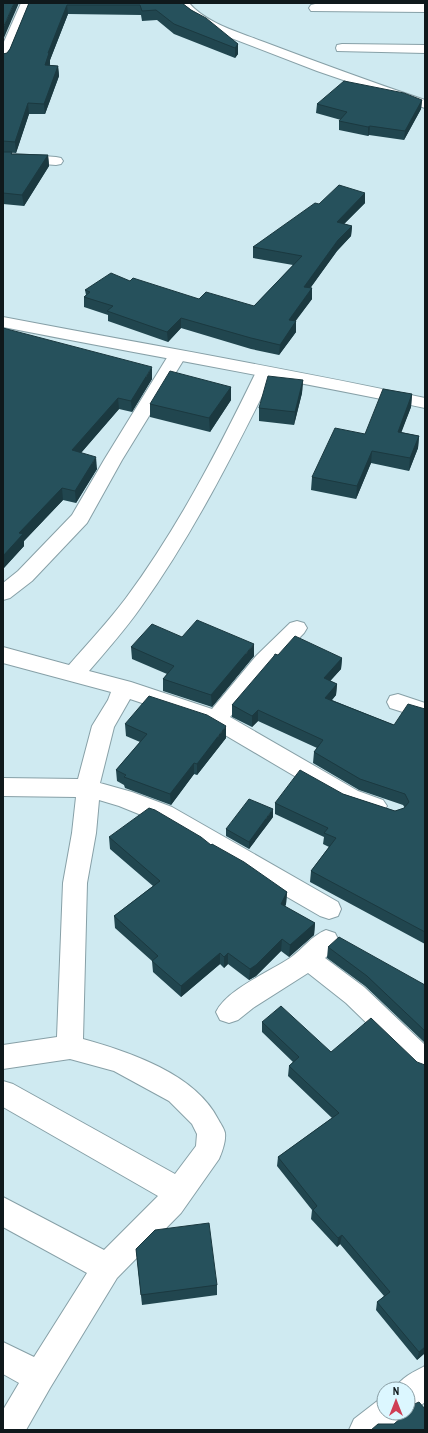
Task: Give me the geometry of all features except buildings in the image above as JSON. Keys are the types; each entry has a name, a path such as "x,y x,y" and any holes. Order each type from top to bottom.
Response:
{"street":[{"path":"3,59 26,3"},
{"path":"182,3 184,7 201,19 232,34 322,69 425,104"},
{"path":"314,8 425,8"},
{"path":"342,48 425,49"},
{"path":"396,87 418,87"},
{"path":"3,157 56,160"},
{"path":"3,322 177,356 335,384 425,403"},
{"path":"3,593 25,576 80,519 113,460 177,356"},
{"path":"74,674 133,603 183,527 233,437 265,372"},
{"path":"216,719 264,661 297,628"},
{"path":"3,655 123,688 216,719 350,798 394,812"},
{"path":"70,1047 75,883 84,833 88,788 103,726 118,702 123,688"},
{"path":"398,702 425,711"},
{"path":"3,787 88,788 124,798 164,814 329,909"},
{"path":"229,1012 244,1000 300,965 326,941"},
{"path":"308,959 355,995 425,1062"},
{"path":"3,1058 70,1047 120,1061 179,1092 202,1115 211,1133 209,1150 171,1203 107,1268 39,1377 9,1430"},
{"path":"3,1093 179,1192"},
{"path":"3,1210 107,1268"},
{"path":"3,1357 39,1377"},
{"path":"416,1389 425,1382"},
{"path":"365,1430 377,1421"}]}
